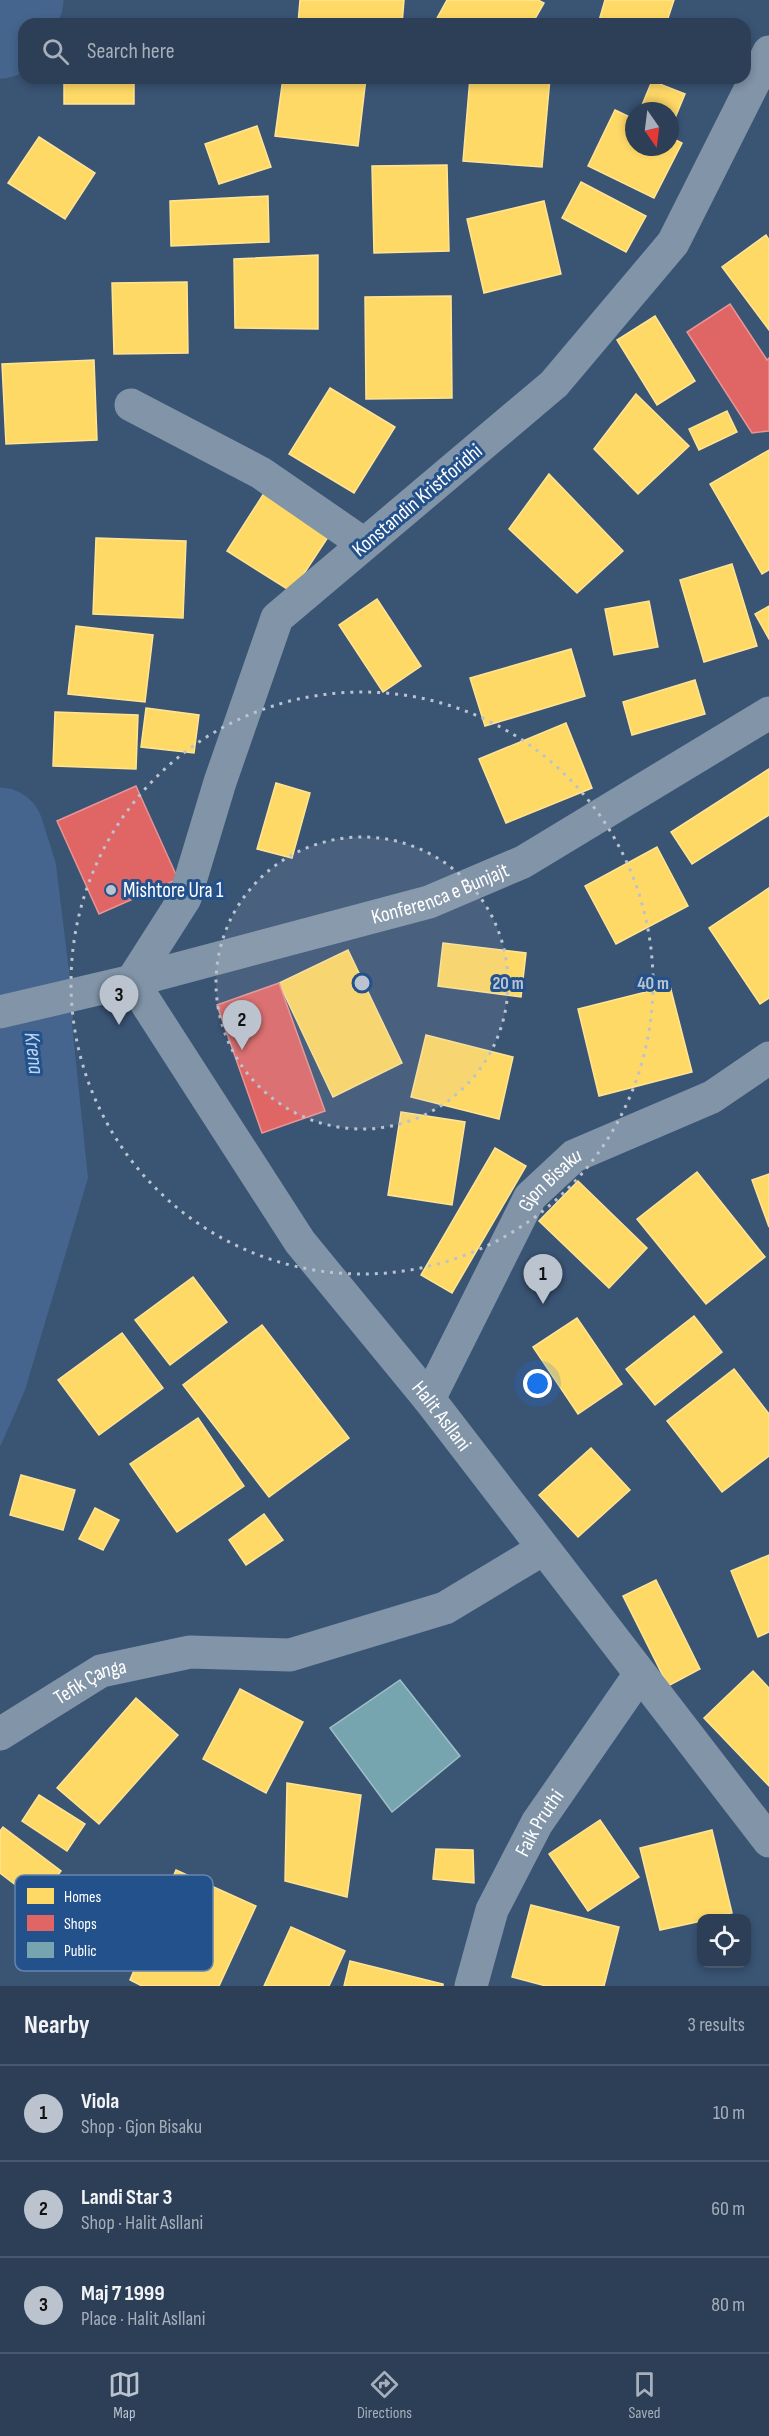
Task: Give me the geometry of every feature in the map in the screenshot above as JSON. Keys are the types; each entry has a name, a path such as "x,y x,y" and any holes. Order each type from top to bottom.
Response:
{"street":[{"name":"Konstandin Kristforidhi","path":"132,981 185,898 220,782 277,618 554,384 673,243 769,52"},
{"path":"131,405 261,472 364,544"},
{"name":"Konferenca e Bunjajt","path":"0,1012 132,981 429,902 524,862 769,713"},
{"name":"Halit Asllani","path":"132,981 300,1242 429,1399 769,1841"},
{"name":"Gjon Bisaku","path":"429,1399 530,1197 574,1156 712,1097 769,1058"},
{"name":"Tefik Çanga","path":"0,1734 101,1671 190,1652 290,1655 445,1608 543,1549"},
{"name":"Faik Pruthi","path":"471,1986 492,1910 537,1823 640,1674"}],"water":[{"path":"55,861 88,1178 25,1390 0,1447 0,903"}],"building: Homes":[{"path":"300,0 404,0 402,18 298,18"},
{"path":"447,0 538,0 544,3 535,18 437,18"},
{"path":"605,0 674,0 668,18 600,18"},
{"path":"64,84 134,84 134,104 64,104"},
{"path":"282,84 365,84 358,146 275,136"},
{"path":"469,84 549,84 542,167 463,161"},
{"path":"651,84 660,84 685,94 679,108 679,102 643,102"},
{"path":"615,110 625,115 625,156 675,156 654,198 588,166"},
{"path":"257,126 271,167 219,184 205,144"},
{"path":"39,137 95,173 65,219 8,183"},
{"path":"447,165 449,251 374,253 372,166"},
{"path":"581,182 646,216 626,252 562,218"},
{"path":"268,196 269,242 171,246 170,201"},
{"path":"544,201 561,274 484,293 467,219"},
{"path":"766,235 769,240 769,330 722,267"},
{"path":"318,255 318,329 235,328 234,259"},
{"path":"187,282 188,353 114,354 112,283"},
{"path":"451,296 452,398 366,399 365,297"},
{"path":"655,316 695,381 657,405 617,340"},
{"path":"94,360 97,440 6,444 2,364"},
{"path":"330,388 395,427 354,493 289,454"},
{"path":"636,394 689,446 638,494 594,449"},
{"path":"727,411 737,432 699,450 689,429"},
{"path":"769,450 769,570 762,574 710,484"},
{"path":"549,474 623,551 577,593 509,529"},
{"path":"266,490 332,531 292,592 227,551"},
{"path":"96,538 186,541 183,618 93,614"},
{"path":"732,564 757,646 704,662 680,580"},
{"path":"377,599 421,666 383,692 339,625"},
{"path":"649,601 658,647 614,655 605,609"},
{"path":"769,606 769,639 755,614"},
{"path":"76,626 153,635 145,702 68,694"},
{"path":"571,649 585,696 485,726 470,678"},
{"path":"695,680 705,714 632,735 623,702"},
{"path":"146,708 199,715 194,753 141,747"},
{"path":"55,712 138,715 136,769 53,766"},
{"path":"566,723 592,788 506,823 479,759"},
{"path":"769,769 769,815 692,864 671,832"},
{"path":"276,783 310,793 292,858 257,849"},
{"path":"657,847 688,906 616,944 585,886"},
{"path":"769,888 769,998 760,1004 709,928"},
{"path":"443,943 526,953 521,997 438,986"},
{"path":"348,950 402,1063 333,1097 279,983"},
{"path":"670,986 692,1072 599,1096 578,1009"},
{"path":"426,1035 513,1057 499,1119 411,1097"},
{"path":"401,1112 465,1122 452,1205 388,1195"},
{"path":"495,1148 526,1166 452,1293 421,1275"},
{"path":"697,1172 765,1257 706,1304 637,1219"},
{"path":"769,1174 769,1227 752,1180"},
{"path":"578,1181 647,1248 609,1288 539,1221"},
{"path":"193,1277 227,1322 170,1365 135,1320"},
{"path":"694,1316 722,1352 655,1405 626,1369"},
{"path":"577,1318 622,1384 578,1414 533,1347"},
{"path":"262,1325 349,1438 269,1497 183,1385"},
{"path":"122,1333 163,1388 99,1435 58,1380"},
{"path":"734,1369 769,1414 769,1456 722,1492 667,1421"},
{"path":"198,1418 244,1486 177,1532 130,1464"},
{"path":"591,1448 630,1490 578,1537 539,1495"},
{"path":"21,1475 75,1490 63,1530 10,1515"},
{"path":"95,1508 119,1520 103,1550 79,1539"},
{"path":"264,1514 283,1540 246,1565 229,1540"},
{"path":"769,1555 769,1632 758,1637 731,1571"},
{"path":"656,1580 700,1669 668,1686 623,1596"},
{"path":"753,1671 769,1688 769,1786 704,1718"},
{"path":"240,1689 303,1722 266,1793 203,1759"},
{"path":"136,1698 178,1735 99,1824 57,1788"},
{"path":"287,1783 361,1795 347,1897 285,1881"},
{"path":"39,1795 85,1824 67,1851 22,1821"},
{"path":"600,1820 639,1877 588,1911 549,1854"},
{"path":"3,1827 61,1871 58,1875 15,1875 15,1884 0,1873 0,1831"},
{"path":"712,1830 732,1913 697,1914 697,1922 660,1930 640,1848"},
{"path":"436,1849 473,1850 474,1883 433,1879"},
{"path":"176,1870 187,1875 174,1875"},
{"path":"213,1887 256,1906 219,1986 142,1986 130,1980 134,1971 213,1971"},
{"path":"531,1905 619,1927 604,1986 546,1986 512,1977"},
{"path":"291,1927 345,1951 329,1986 264,1986"},
{"path":"350,1961 443,1984 443,1986 344,1986"}],"building: Shops":[{"path":"730,304 767,360 769,358 769,431 752,433 687,332"},
{"path":"136,786 178,879 99,914 57,821"},
{"path":"279,983 325,1111 262,1133 217,1005"}],"building: Public":[{"path":"400,1680 460,1756 392,1812 330,1728"}],"waterway":[{"name":"Krena","path":"0,35 20,0"},
{"name":"Krena","path":"0,831 13,872 30,1010"}],"place":[{"name":"Mishtore Ura 1","path":"111,890"},
{"name":"Maj 7 1999","path":"119,1025"},
{"name":"Landi Star 3","path":"242,1050"},
{"name":"Viola","path":"543,1304"}]}
